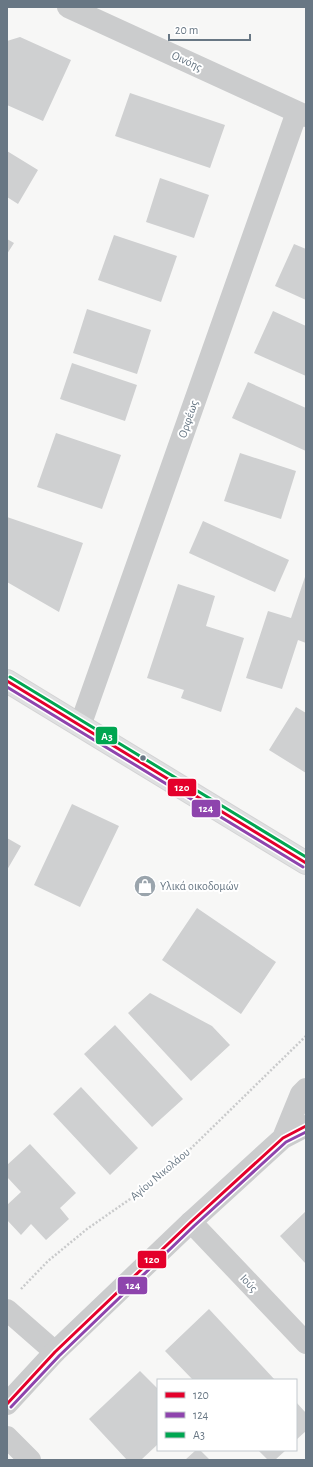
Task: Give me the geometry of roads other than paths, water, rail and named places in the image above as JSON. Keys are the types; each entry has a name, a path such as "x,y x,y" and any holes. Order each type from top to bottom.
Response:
{"main road":[{"path":"7,681 306,863"}],"street":[{"name":"Οινόης","path":"68,7 302,114"},
{"name":"Ορφέως","path":"80,726 302,114"},
{"path":"283,1138 301,1094 306,1089"},
{"path":"7,1404 55,1352 191,1222 283,1138 306,1126"},
{"name":"Ιούς","path":"191,1222 306,1343"},
{"path":"12,1302 55,1352"},
{"path":"7,1437 30,1460"}],"place":[{"name":"Υλικά οικοδομών","path":"145,886"}]}
